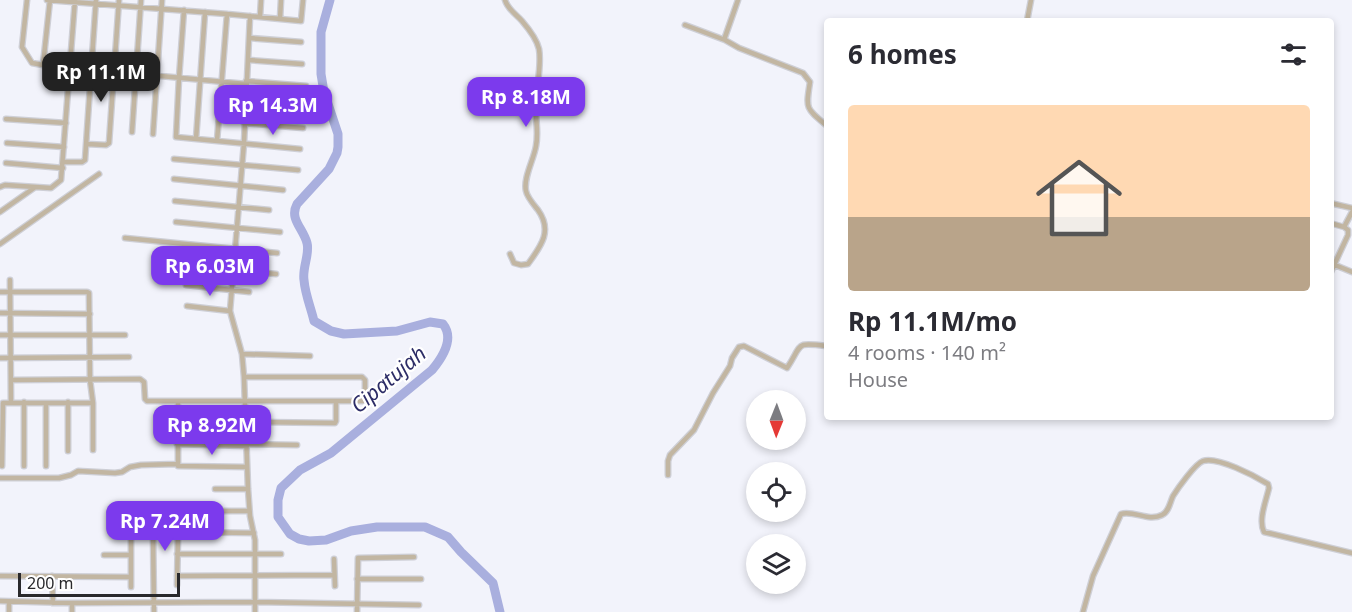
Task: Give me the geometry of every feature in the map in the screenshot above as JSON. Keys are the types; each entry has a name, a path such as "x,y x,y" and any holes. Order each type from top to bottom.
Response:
{"street":[{"path":"27,0 22,47 32,63 222,82 306,86"},
{"path":"43,64 49,0 119,3 141,7 301,21 303,0"},
{"path":"132,132 141,0"},
{"path":"153,134 162,0"},
{"path":"260,17 261,0"},
{"path":"280,19 281,0"},
{"path":"505,0 538,47 540,70 536,106 538,134 536,149 525,182 526,192 541,215 545,227 539,249 528,264 514,263 510,254"},
{"path":"725,40 738,0"},
{"path":"1028,18 1031,0"},
{"path":"0,187 5,185 51,188 61,180 75,1"},
{"path":"6,163 63,165 84,161 96,2"},
{"path":"87,144 106,145 109,143 119,3"},
{"path":"184,10 176,136 300,149"},
{"path":"196,139 205,12"},
{"path":"217,141 227,14"},
{"path":"250,16 242,165 230,311 242,354 244,377 249,511 254,533 255,554 255,612"},
{"path":"685,25 804,73 810,82 808,108 824,123"},
{"path":"249,38 301,42"},
{"path":"248,60 302,64"},
{"path":"245,101 304,106"},
{"path":"6,119 66,123"},
{"path":"244,123 303,128"},
{"path":"7,143 64,147"},
{"path":"174,159 298,170"},
{"path":"0,244 99,174"},
{"path":"174,179 283,190"},
{"path":"0,212 35,187"},
{"path":"175,201 268,210"},
{"path":"1334,204 1352,210 1344,227"},
{"path":"176,222 280,232"},
{"path":"1334,224 1348,230 1335,265 1352,272"},
{"path":"125,238 277,253"},
{"path":"187,265 276,274"},
{"path":"10,280 11,402"},
{"path":"186,285 249,292"},
{"path":"0,292 87,292 89,294 93,450"},
{"path":"187,306 230,311"},
{"path":"0,314 90,314"},
{"path":"0,335 124,335"},
{"path":"668,475 670,455 694,430 739,347 744,346 787,368 800,347 805,344 824,346"},
{"path":"242,354 310,356"},
{"path":"0,357 129,357"},
{"path":"11,380 142,380 146,400 364,400 364,378 362,377 244,377"},
{"path":"177,464 178,401"},
{"path":"177,423 335,423 336,401"},
{"path":"24,402 24,466"},
{"path":"68,402 68,451"},
{"path":"2,466 3,403 93,403"},
{"path":"46,403 46,466"},
{"path":"177,444 297,445"},
{"path":"1083,612 1091,582 1121,514 1149,518 1166,513 1174,495 1188,475 1203,461 1216,460 1268,484 1262,519 1264,532 1352,553"},
{"path":"0,478 59,478 78,471 115,473 141,465 247,467"},
{"path":"215,489 248,489"},
{"path":"218,511 249,511"},
{"path":"115,532 154,534 154,612"},
{"path":"131,532 131,587"},
{"path":"177,585 178,534 180,532 254,533"},
{"path":"177,554 281,554"},
{"path":"104,555 131,555"},
{"path":"357,612 358,557 414,556"},
{"path":"334,558 335,586"},
{"path":"177,576 334,575"},
{"path":"0,576 131,577"},
{"path":"52,576 53,603"},
{"path":"357,579 422,579"},
{"path":"0,601 419,605"},
{"path":"9,602 9,612"},
{"path":"72,603 72,612"}],"waterway":[{"name":"Cipatujah","path":"330,0 321,32 321,74 324,92 338,134 337,153 329,169 295,209 296,219 307,243 304,280 314,321 331,331 344,334 397,331 430,322 443,324 448,336 446,348 432,370 331,453 300,470 281,488 278,517 290,534 309,541 326,540 351,531 377,527 425,527 448,537 493,583 500,612"}]}
